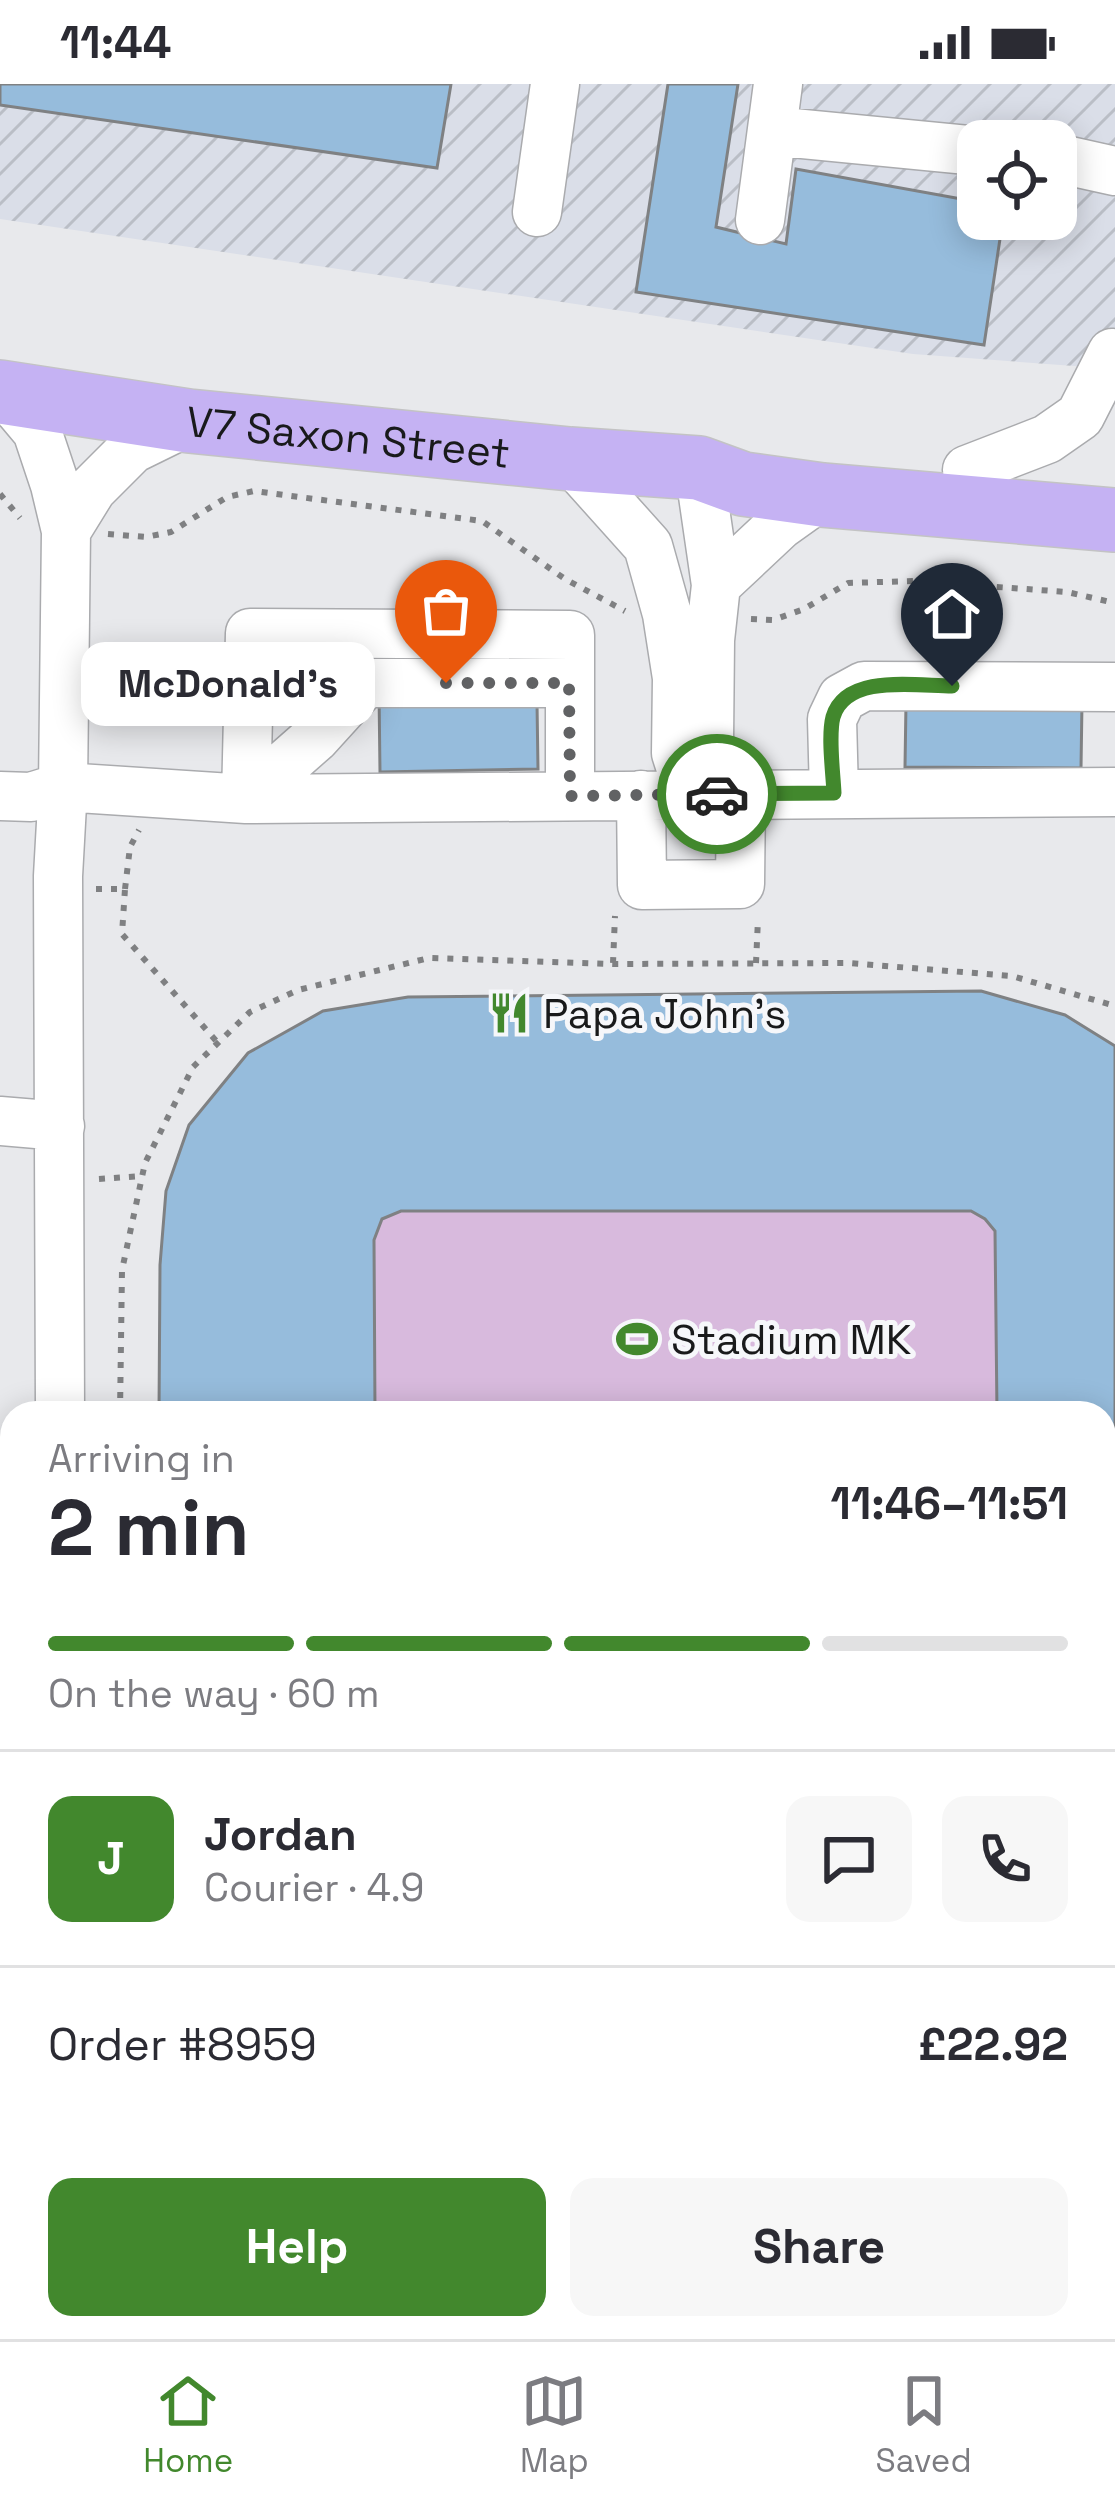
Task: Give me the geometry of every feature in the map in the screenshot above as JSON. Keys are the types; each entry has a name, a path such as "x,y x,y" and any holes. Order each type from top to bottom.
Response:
{"main road":[{"name":"V7 Saxon Street","path":"3,392 189,421 700,468 743,484 822,495 1115,520"},
{"name":"V7 Saxon Street","path":"700,468 750,451 1115,484"}],"street":[{"path":"537,212 555,84"},
{"path":"760,220 778,84"},
{"path":"772,131 957,149"},
{"path":"1077,163 1115,171"},
{"path":"1113,341 1115,407"},
{"path":"967,470 1047,439 1080,416 1113,341"},
{"path":"3,392 37,431 66,532 59,890 60,1401"},
{"path":"66,532 92,489 132,449 189,421"},
{"path":"570,459 698,605"},
{"path":"688,794 676,753 676,678 698,605 700,468"},
{"path":"698,605 779,525 822,495"},
{"path":"263,791 250,634 570,635 570,796"},
{"path":"263,791 268,748 302,710 327,693 364,683 569,683"},
{"path":"834,793 832,719 842,698 864,686 1115,688"},
{"path":"0,796 31,796 63,787 570,796 1115,792"},
{"path":"641,795 642,885 740,884 741,794"},
{"path":"0,1121 60,1126"}],"path":[{"path":"0,494 26,524 146,538 171,532 227,497 254,491 482,521 565,579 622,611 698,605 773,620 804,609 848,583 914,581 1067,592 1115,603"},
{"path":"59,890 125,889 122,934 218,1043"},
{"path":"120,1401 122,1270 145,1162 193,1067 250,1012 298,990 429,958 613,964 848,963 1012,976 1115,1006"}],"shaded area":[{"path":"0,84 1115,84 1115,369 913,354 0,219"},
{"name":"Stadium MK","path":"981,991 1115,1046 1115,1401 159,1401 166,1191 189,1125 323,1011 408,997"}],"building":[{"path":"0,84 451,84 437,168 0,105"},
{"path":"668,84 738,84 716,227 786,244 796,169 957,198 957,240 1000,240 984,345 636,292"},
{"path":"379,691 537,703 538,769 380,772"},
{"path":"906,703 1082,703 1081,768 905,767"},
{"name":"Stadium MK","path":"981,991 1065,1015 1115,1046 1115,1401 997,1401 995,1231 971,1211 401,1211 382,1219 374,1240 375,1401 159,1401 166,1191 189,1125 248,1053 323,1011 408,997"}],"way so far":[{"path":"446,683 569,683 570,796 717,794"}],"place":[{"name":"McDonald's","path":"446,683"},
{"name":"Papa John's","path":"509,1013"},
{"name":"Stadium MK","path":"637,1339"}],"route":[{"path":"717,794 834,793 832,719 842,698 864,686 952,686"}]}
